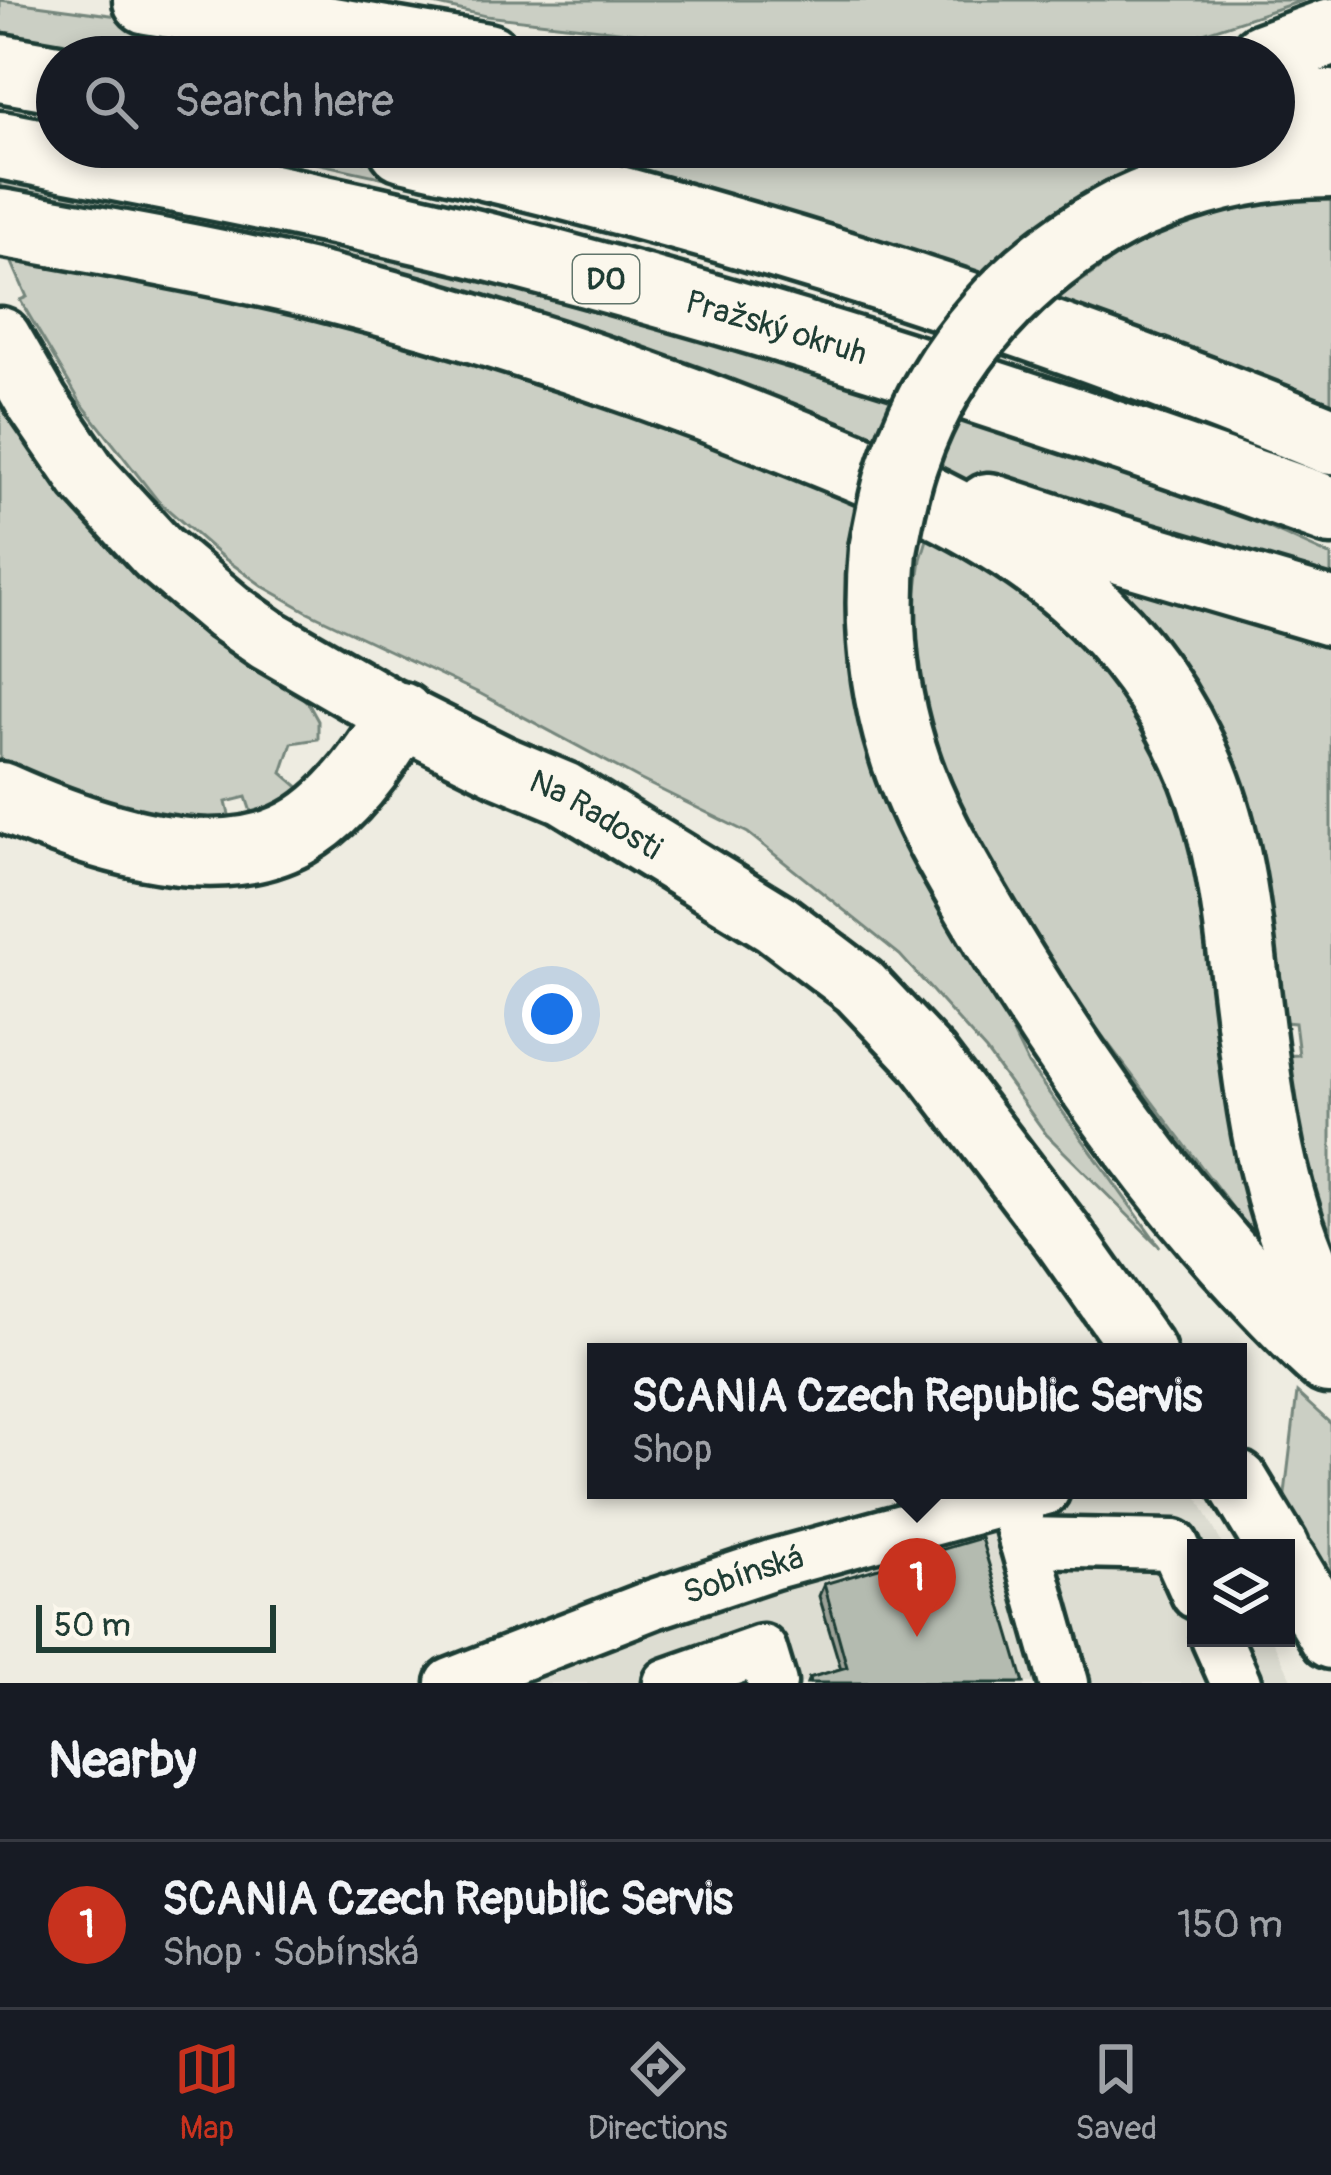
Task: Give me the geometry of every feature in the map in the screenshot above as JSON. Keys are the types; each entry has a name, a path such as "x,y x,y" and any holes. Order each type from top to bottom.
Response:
{"highway":[{"path":"147,0 362,36"},
{"path":"1295,45 1331,32"},
{"path":"0,68 36,74"},
{"path":"1295,104 1331,104"},
{"name":"Pražský okruh","path":"0,145 36,152"},
{"path":"1295,166 1331,164"},
{"name":"Pražský okruh","path":"117,168 331,210 664,294 1088,426 1331,511"},
{"name":"D0","path":"488,168 626,202 856,270 1090,348 1331,441"},
{"path":"1271,168 1212,178 1154,197 1084,233 1039,266 968,340 915,433 898,479 883,550 881,636 898,737 930,818 970,893 1079,1067 1156,1172 1226,1256 1331,1363"},
{"path":"0,223 250,270 412,310 670,392 831,456 1331,612"},
{"path":"831,456 1017,550 1108,626 1162,695 1204,777 1220,830 1232,880 1270,1162 1302,1264 1331,1320"},
{"path":"0,796 125,840 207,853 246,850 298,832 321,814 365,767 400,716"}],"main road":[{"name":"Na Radosti","path":"0,338 88,477 158,553 228,612 400,716 564,793 776,922 859,986 928,1059 1139,1343"},
{"path":"1247,1497 1273,1539"},
{"path":"1295,1577 1331,1638"}],"street":[{"name":"Sobínská","path":"451,1683 506,1673 654,1604 774,1564 1027,1511 1174,1545 1187,1574"},
{"path":"1027,1511 1064,1683"},
{"path":"1220,1647 1236,1683"},
{"path":"668,1683 762,1651 772,1683"}],"shaded area":[{"path":"0,0 245,36 36,36 36,41 0,35"},
{"path":"417,0 1304,0 1194,36 662,36 486,16"},
{"path":"1295,117 1331,117 1331,152 1295,151"},
{"path":"339,168 394,168 598,217 944,321 1331,464 1331,480 938,332 765,278 503,206"},
{"path":"625,168 1195,168 1115,193 1077,212 995,278"},
{"path":"0,175 328,233 766,348 1189,492 1331,556 1331,600 0,202"},
{"path":"1331,197 1331,403 1054,300 1137,239 1211,212 1274,199"},
{"path":"6,249 523,365 861,492 967,939 1028,1064 1160,1247 1046,1134 986,1051 900,955 748,833 481,694 308,612 221,556 158,501 81,403 20,300 27,297"},
{"path":"0,388 308,703 318,721 318,739 292,743 282,773 302,790 285,804 253,818 246,797 226,802 231,823 211,832 0,773"},
{"path":"932,523 1047,593 1177,762 1268,1255 1085,1013 975,835 932,735 919,670 915,603"},
{"path":"1091,563 1331,637 1331,1277 1277,1056 1299,1055 1295,1023 1272,1021"},
{"path":"1297,1393 1331,1424 1331,1579 1284,1502"},
{"path":"1065,1499 1199,1499 1219,1539 1187,1539 1187,1647 1276,1647 1294,1683 491,1683 561,1654"}],"building":[{"path":"981,1538 1024,1683 810,1683 809,1678 847,1667 824,1584"}],"place":[{"name":"SCANIA Czech Republic Servis","path":"917,1637"}]}
